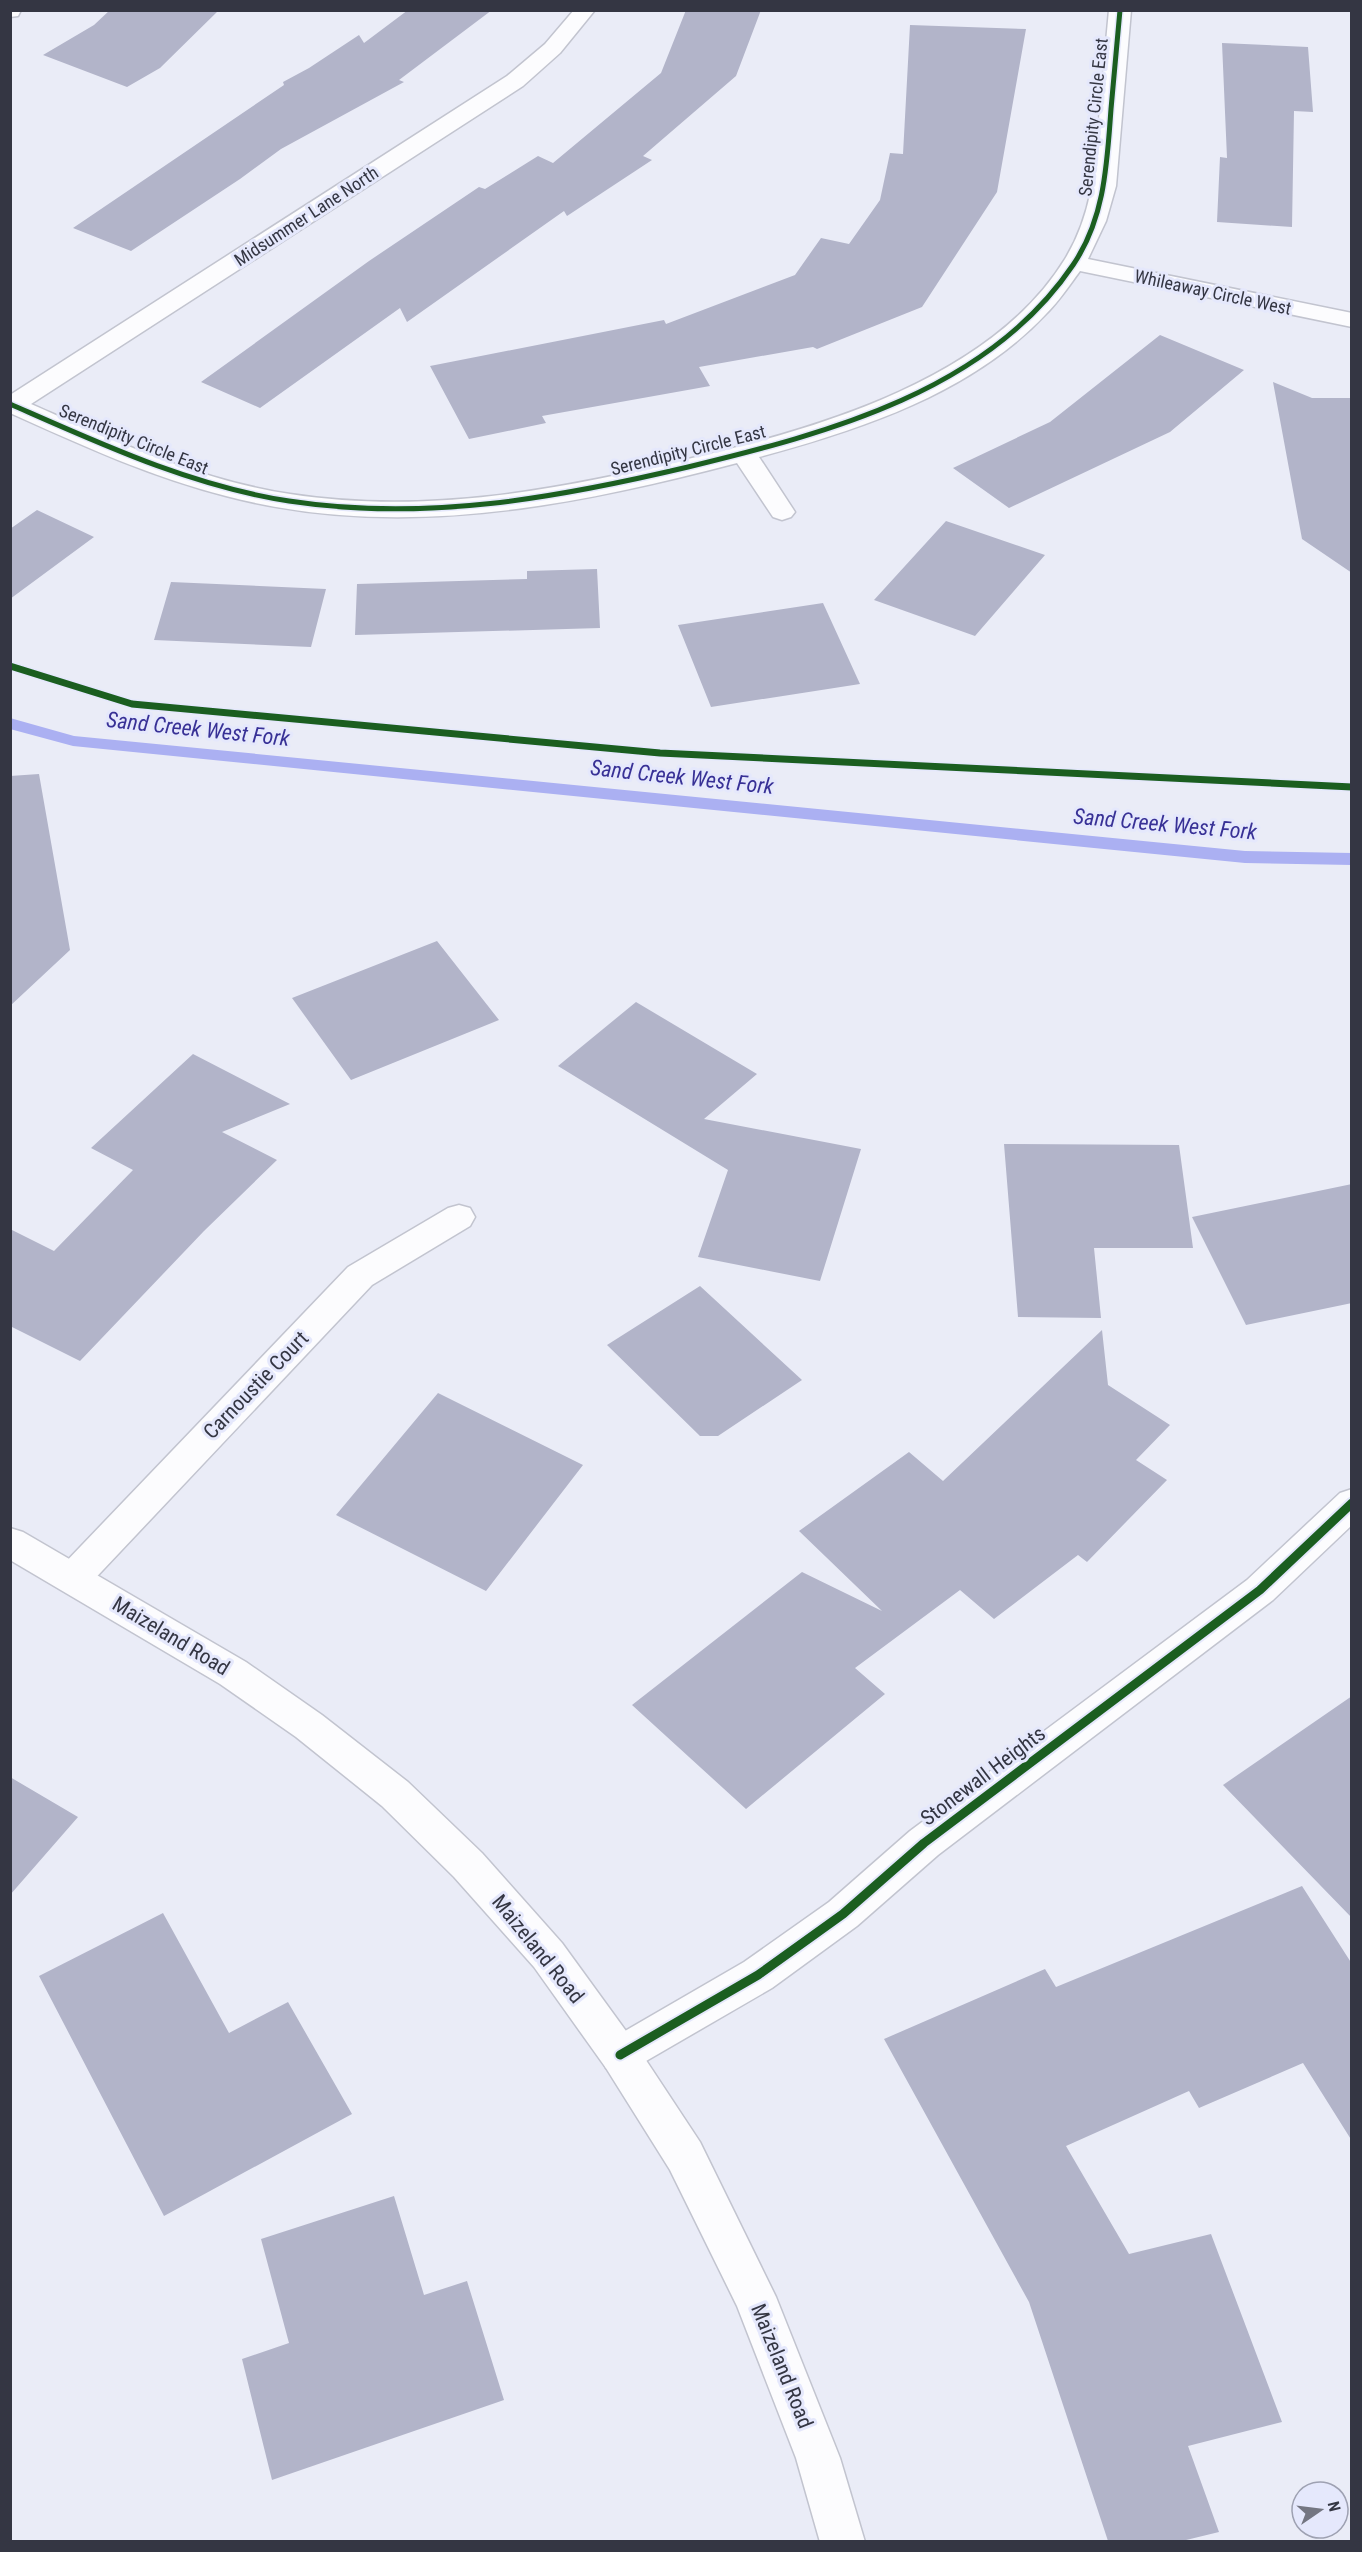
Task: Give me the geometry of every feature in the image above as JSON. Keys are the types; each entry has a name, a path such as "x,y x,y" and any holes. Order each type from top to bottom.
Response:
{"street":[{"name":"Midsummer Lane North","path":"11,404 514,81 548,55 570,32 585,10"},
{"name":"Serendipity Circle East","path":"11,404 155,467 210,485 271,499 401,510 461,508 541,498 744,454 863,416 914,396 960,370 1006,337 1043,305 1074,263 1104,192 1120,10"},
{"name":"Whileaway Circle West","path":"1074,263 1352,320"},
{"name":"Serendipity Circle East","path":"744,454 782,512"},
{"name":"Carnoustie Court","path":"73,1578 360,1276 459,1217"},
{"name":"Stonewall Heights","path":"620,2055 758,1975 843,1914 924,1843 1260,1590 1352,1503"},
{"name":"Maizeland Road","path":"10,1542 233,1673 309,1726 395,1794 468,1865 548,1955 620,2055 685,2156 755,2297 819,2458 843,2541"}],"building":[{"path":"110,10 219,10 160,68 127,87 43,55 94,25"},
{"path":"408,10 492,10 399,80 404,82 281,149 131,251 73,228 284,85 283,82 359,35 364,43"},
{"path":"686,10 761,10 736,76 643,156 652,160 567,216 564,211 407,322 400,308 260,408 201,382 369,261 479,187 485,189 538,156 553,163 661,73"},
{"path":"910,25 1026,29 997,192 922,307 817,349 813,347 699,367 710,386 542,416 546,423 469,439 430,366 664,320 666,324 795,275 821,238 849,244 880,200 890,153 903,154"},
{"path":"1222,43 1308,47 1313,112 1294,111 1292,227 1217,222 1220,157 1227,158"},
{"path":"1160,335 1244,370 1170,432 1009,508 953,468 1050,422"},
{"path":"1273,382 1312,398 1352,398 1352,573 1302,539"},
{"path":"37,510 94,537 10,599 10,529"},
{"path":"946,521 1045,555 975,636 874,600"},
{"path":"597,569 600,628 355,635 357,584 527,579 527,571"},
{"path":"171,582 326,589 311,647 154,640"},
{"path":"823,603 860,684 711,707 678,625"},
{"path":"39,774 70,950 10,1006 10,776"},
{"path":"437,941 499,1020 351,1080 292,998"},
{"path":"636,1002 757,1074 704,1119 861,1149 820,1281 698,1257 728,1170 558,1066"},
{"path":"193,1054 290,1104 222,1132 277,1160 204,1231 80,1361 10,1326 10,1229 54,1251 133,1170 91,1148"},
{"path":"1004,1144 1179,1145 1193,1248 1094,1248 1101,1318 1018,1317"},
{"path":"1352,1184 1352,1303 1246,1325 1192,1217"},
{"path":"700,1286 802,1380 718,1436 700,1436 607,1345"},
{"path":"1102,1330 1108,1385 1170,1425 1136,1460 1167,1480 1087,1562 1078,1555 994,1619 960,1590 855,1668 885,1694 746,1809 632,1705 802,1572 882,1611 799,1531 909,1452 943,1481"},
{"path":"438,1393 583,1465 486,1591 336,1515"},
{"path":"1352,1696 1352,1918 1223,1785"},
{"path":"10,1777 78,1817 10,1895"},
{"path":"1302,1886 1352,1964 1352,2141 1303,2063 1199,2108 1189,2091 1066,2146 1129,2254 1211,2234 1282,2422 1188,2446 1219,2532 1182,2541 1108,2541 1029,2302 884,2039 1045,1969 1056,1987"},
{"path":"163,1913 229,2033 288,2002 352,2114 164,2216 39,1976"},
{"path":"394,2196 424,2295 467,2281 504,2400 272,2480 242,2359 289,2343 261,2239"}],"waterway":[{"name":"Sand Creek West Fork","path":"10,723 73,741 1245,857 1352,859"}],"cycle path":[{"path":"10,404 136,459 202,482 291,502 388,509 485,506 564,494 722,459 836,426 892,404 945,378 994,347 1038,310 1073,265 1091,230 1104,186 1120,10"},
{"path":"10,666 132,704 660,753 1352,787"},
{"path":"620,2055 758,1975 843,1914 924,1843 1260,1590 1352,1503"}]}
